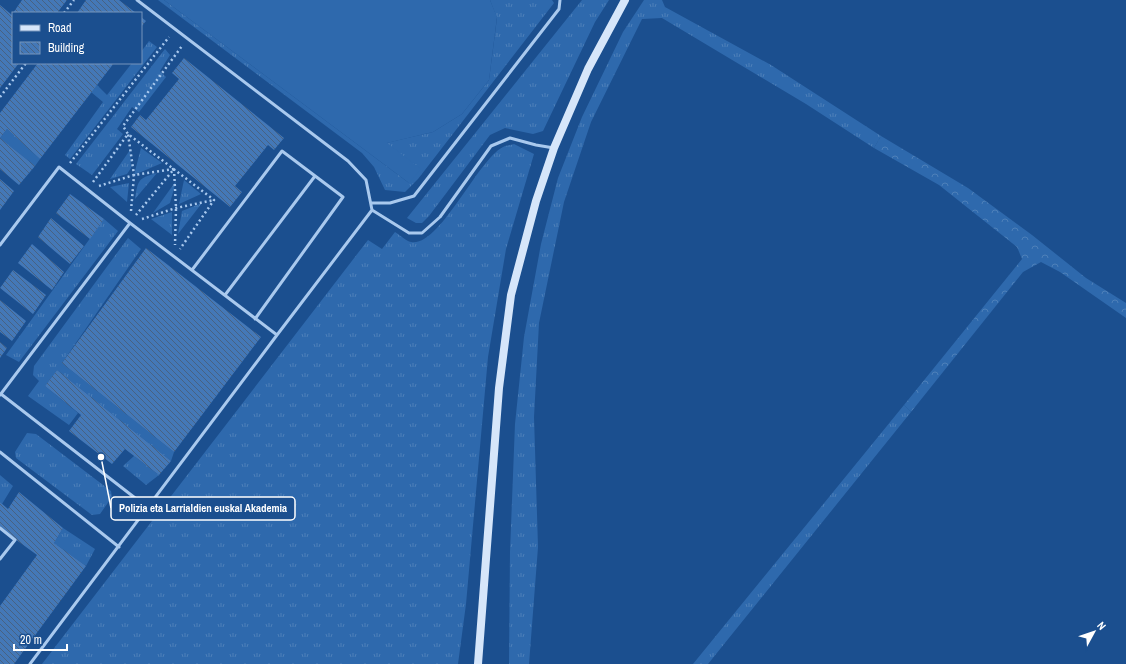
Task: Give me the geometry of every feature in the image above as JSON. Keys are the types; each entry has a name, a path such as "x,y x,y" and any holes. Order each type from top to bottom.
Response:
{"main road":[{"path":"478,664 499,388 511,295 536,201 554,148 588,69 625,0"}],"lane":[{"path":"136,0 348,161 366,180 372,210 409,233 422,233 440,217 491,146 510,138 554,148"},
{"path":"370,203 390,203 414,196 559,8 560,0"},
{"path":"192,270 282,151 343,197 255,318"},
{"path":"0,245 59,167 175,258 277,335"},
{"path":"224,295 315,176"},
{"path":"30,664 372,210"},
{"path":"130,223 1,394 148,508"},
{"path":"0,452 119,546"},
{"path":"0,528 15,540 0,559"}],"path":[{"path":"65,12 74,0"},
{"path":"64,171 175,29"},
{"path":"187,39 123,126 128,134 214,200"},
{"path":"0,97 25,64"},
{"path":"128,134 134,175 130,223"},
{"path":"87,189 128,134"},
{"path":"87,189 134,175 174,169"},
{"path":"174,169 176,208 175,258"},
{"path":"130,223 174,169"},
{"path":"130,223 176,208 214,200"},
{"path":"175,258 214,200"}],"green space":[{"path":"158,0 164,0 409,183 386,143 433,132 462,114 489,80 497,18 490,0 552,0 554,3 418,179 405,192 385,190 374,167 362,153"},
{"path":"164,0 490,0 497,17 489,80 462,114 433,132 387,143 421,169 409,183"},
{"path":"582,0 609,0 595,22 543,131 533,134 505,128 490,135 429,216 422,223 416,223 407,218"},
{"path":"644,0 662,0 665,7 771,65 881,136 874,148 806,104 662,18 642,19 591,122 564,202 539,323 534,417 538,547 529,664 509,664 510,552 515,424 524,337 541,244 558,178 582,117 623,32"},
{"path":"149,41 157,47 70,159 65,155 103,102 91,92 97,85 107,95 131,64 142,64 142,51"},
{"path":"165,49 170,55 160,71 166,77 139,112 132,107 117,129 123,134 92,175 76,164"},
{"path":"7,129 40,159 35,166 0,138"},
{"path":"881,136 968,188 1032,235 1086,278 1126,303 1126,318 1060,272 1041,262 1023,272 911,412 904,405 1022,259 1017,247 939,185 874,148"},
{"path":"514,144 534,154 506,249 488,357 466,604 458,664 42,664 368,240 382,249 395,232 411,242 422,240 434,231 447,217 483,166 495,153 505,146"},
{"path":"141,148 162,163 134,175"},
{"path":"130,150 131,168 127,174 110,179"},
{"path":"157,173 135,199 138,184 142,178"},
{"path":"184,180 201,194 179,204"},
{"path":"176,181 170,203 153,213"},
{"path":"129,183 127,202 110,187"},
{"path":"202,203 178,234 182,211"},
{"path":"172,212 172,235 151,219"},
{"path":"104,219 118,231 19,362 6,355"},
{"path":"128,238 141,249 62,363 174,452 171,461 57,370 45,386 78,413 69,425 28,396 39,381 33,375 34,366"},
{"path":"904,405 911,412 708,664 693,664"},
{"path":"27,433 36,434 111,491 112,497 100,514 92,515 16,458 15,452"},
{"path":"134,456 159,475 146,485 123,466"},
{"path":"0,475 13,486 2,504 0,502"},
{"path":"63,528 95,549 86,566 54,543"}],"building":[{"path":"22,0 67,0 58,12 14,12"},
{"path":"86,0 119,0 135,12 78,12"},
{"path":"0,5 12,15 12,64 18,64 0,88"},
{"path":"142,18 146,21 142,26"},
{"path":"184,58 284,138 274,150 268,145 235,186 242,192 230,207 131,127 140,115 146,120 179,79 172,73"},
{"path":"37,64 113,64 40,159 7,129 0,138 0,113"},
{"path":"0,138 35,166 19,185 0,169"},
{"path":"0,179 14,191 0,210"},
{"path":"70,194 104,219 90,239 56,213"},
{"path":"51,218 84,246 70,264 38,237"},
{"path":"32,244 64,272 52,290 18,263"},
{"path":"146,248 261,337 174,452 62,363"},
{"path":"13,270 46,295 33,314 0,288"},
{"path":"0,300 26,321 12,341 0,332"},
{"path":"0,342 7,348 0,358"},
{"path":"57,370 171,461 159,475 125,449 112,464 69,431 81,415 45,386"},
{"path":"19,492 63,528 54,543 86,566 14,664 0,664 0,606 37,555 0,528 0,502 8,509"}],"place":[{"name":"Polizia eta Larrialdien euskal Akademia","path":"101,457"}]}
